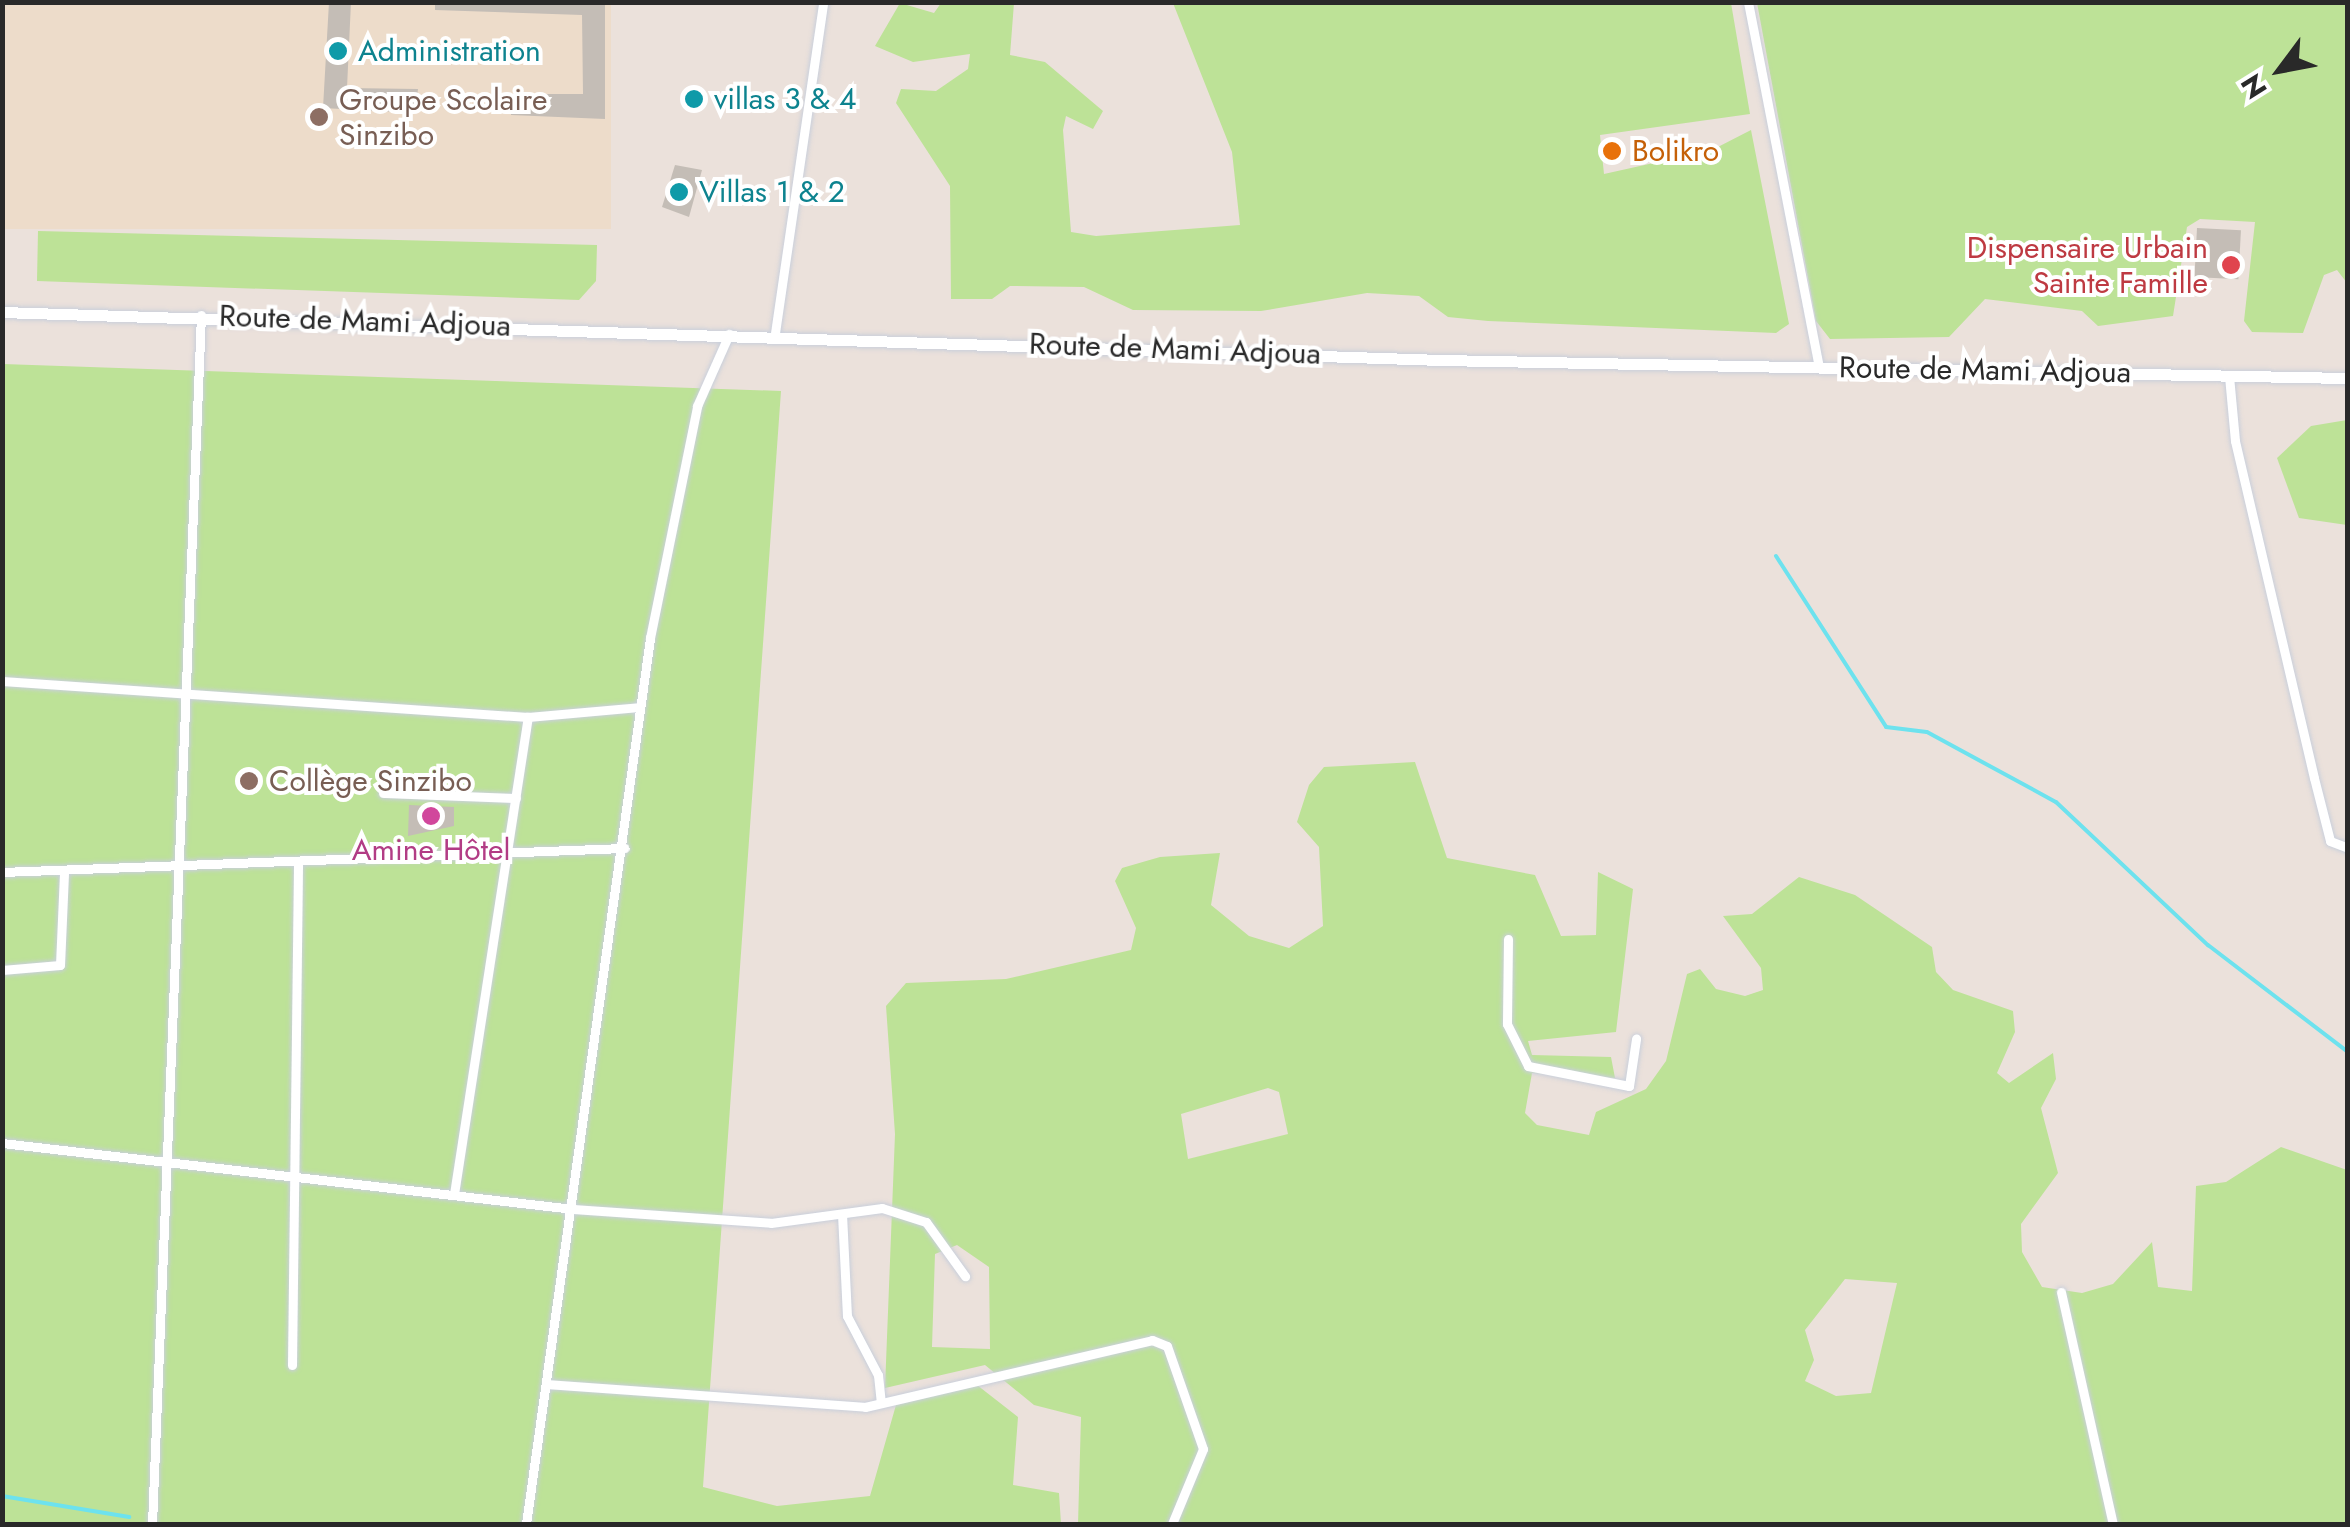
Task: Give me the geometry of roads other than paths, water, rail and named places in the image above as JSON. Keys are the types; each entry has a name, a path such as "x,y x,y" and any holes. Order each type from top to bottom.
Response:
{"street":[{"path":"775,333 823,2"},
{"path":"1748,2 1819,366"},
{"name":"Route de Mami Adjoua","path":"2,312 2348,378"},
{"path":"152,1524 164,1166 179,860 192,692 200,315"},
{"path":"526,1524 625,848 638,707 697,406 730,331"},
{"path":"2229,376 2234,441 2330,842 2348,848"},
{"path":"2,682 192,692 258,704 528,717 638,707"},
{"path":"454,1194 528,717"},
{"path":"383,792 516,798"},
{"path":"2,872 64,872 179,860 298,865 625,848"},
{"path":"292,1365 298,865"},
{"path":"2,970 60,965 64,872"},
{"path":"1508,939 1507,1024 1528,1066 1629,1086 1636,1039"},
{"path":"2,1143 164,1166 573,1208 772,1223 882,1208 926,1222 965,1276"},
{"path":"842,1214 847,1316 881,1403"},
{"path":"2061,1292 2113,1524"},
{"path":"548,1384 881,1403 1152,1340 1167,1346 1203,1449 1172,1524"}],"waterway":[{"path":"1776,556 1886,727 1927,732 2056,802 2208,945 2348,1052"},
{"path":"2,1496 129,1517"}],"place":[{"name":"Administration","path":"338,51"},
{"name":"villas 3 & 4","path":"694,99"},
{"name":"Groupe Scolaire Sinzibo","path":"319,117"},
{"name":"Bolikro","path":"1612,151"},
{"name":"Villas 1 & 2","path":"679,192"},
{"name":"Dispensaire Urbain Sainte Famille","path":"2231,265"},
{"name":"Collège Sinzibo","path":"249,781"},
{"name":"Amine Hôtel","path":"431,816"}]}
